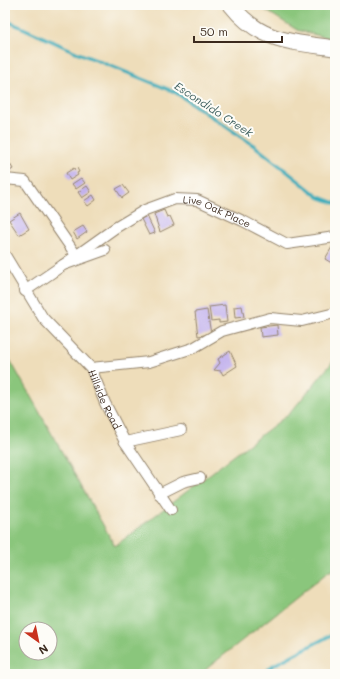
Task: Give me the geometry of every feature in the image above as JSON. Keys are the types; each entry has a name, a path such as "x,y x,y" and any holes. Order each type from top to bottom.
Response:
{"main road":[{"path":"230,5 243,20 263,33 285,41 335,48"}],"street":[{"path":"5,179 25,181 76,255"},
{"name":"Live Oak Place","path":"63,266 76,255 145,210 175,199 197,200 243,221 286,244 335,237"},
{"path":"26,291 63,266 105,250"},
{"name":"Hillside Road","path":"5,255 43,318 91,368 105,403 125,442 171,510"},
{"path":"91,368 149,362 192,348 222,331 270,318 302,321 335,313"},
{"path":"125,442 181,430"},
{"path":"159,494 183,482 200,478"}],"green space":[{"path":"257,5 335,5 335,40 297,30"},
{"path":"5,351 115,546 290,413 335,359 335,569 328,572 200,674 5,674"}],"building":[{"path":"5,156 13,169 5,174"},
{"path":"74,168 75,170 77,168 79,172 77,173 78,175 70,180 66,173"},
{"path":"81,178 85,183 76,189 72,184"},
{"path":"123,185 129,193 122,198 116,189"},
{"path":"87,186 91,192 82,198 78,192"},
{"path":"5,195 9,200 5,203"},
{"path":"93,195 96,200 88,206 84,201"},
{"path":"164,210 167,217 170,216 174,225 160,232 154,214"},
{"path":"20,213 29,229 19,235 9,220"},
{"path":"147,216 155,233 149,235 141,219"},
{"path":"83,226 87,232 77,239 73,232"},
{"path":"335,242 335,265 325,259"},
{"path":"225,305 227,322 219,323 219,320 211,321 209,307"},
{"path":"242,306 244,317 235,318 234,307"},
{"path":"207,310 211,334 198,336 195,312"},
{"path":"277,325 278,335 261,337 260,327"},
{"path":"230,351 237,366 223,375 221,371 214,370 220,363 218,359"}],"waterway":[{"name":"Escondido Creek","path":"5,20 76,52 175,92 256,147 319,197 335,203"},
{"name":"Escondido Creek","path":"264,674 272,666 335,633"}]}
